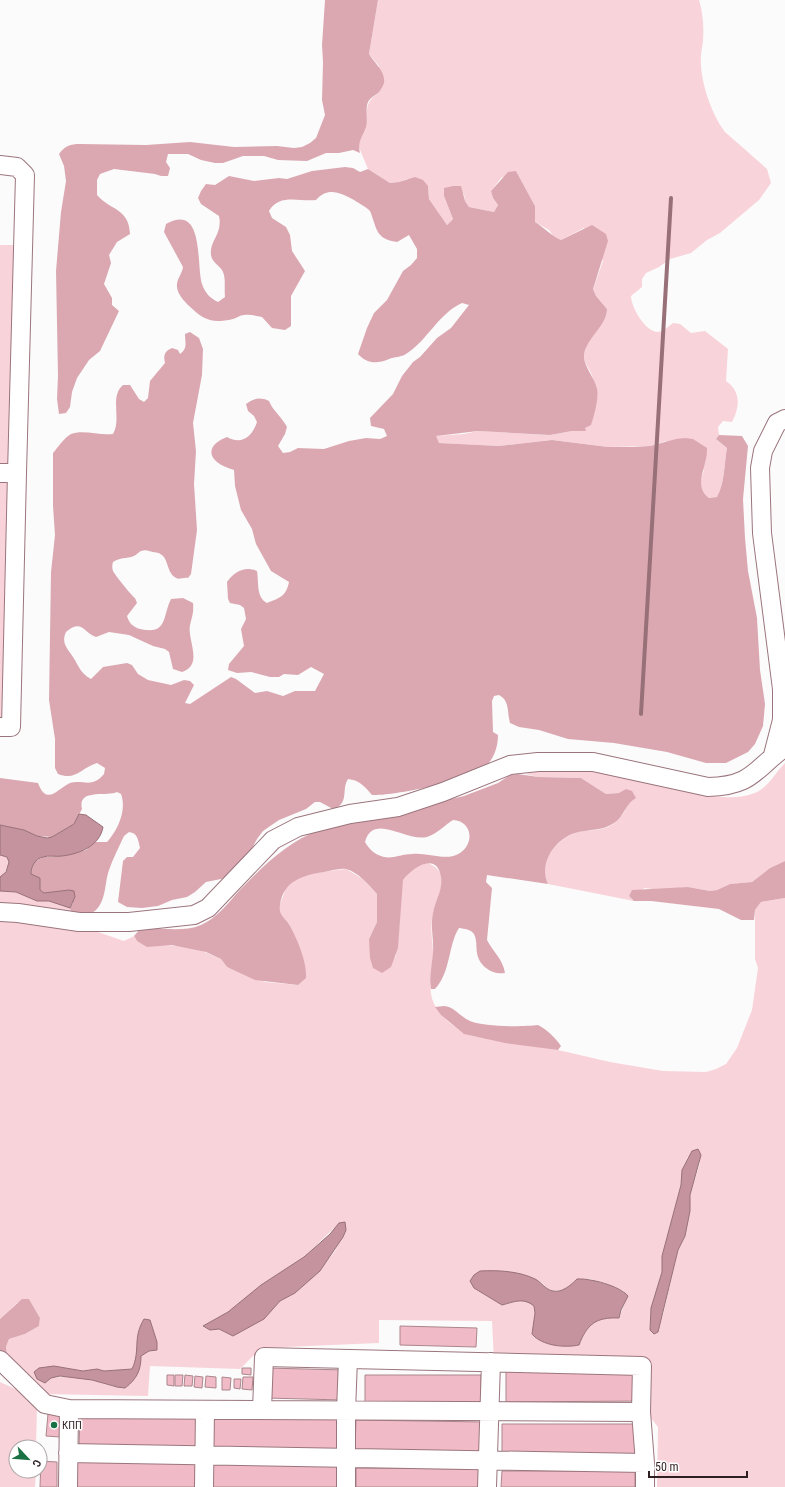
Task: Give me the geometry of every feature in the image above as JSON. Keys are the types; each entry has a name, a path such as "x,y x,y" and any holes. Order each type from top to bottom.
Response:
{"lane":[{"path":"0,165 17,167 25,175 9,473 10,727 0,727"},
{"path":"0,912 18,913 79,922 129,922 194,915 208,908 273,840 298,827 350,814 398,807 442,792 510,765 538,762 593,762 708,787 718,787 738,783 747,779 756,773 779,751 782,720 782,689 762,533 760,468 764,451 777,423 785,419"},
{"path":"262,1410 264,1357 642,1366 641,1412 645,1462 645,1487"},
{"path":"346,1487 348,1359"},
{"path":"0,1360 45,1404 69,1409 641,1412"},
{"path":"488,1487 491,1362"},
{"path":"68,1487 69,1409"},
{"path":"204,1410 204,1487"},
{"path":"68,1453 645,1462"}],"shaded area":[{"path":"325,0 378,0 369,54 381,70 384,84 380,91 368,102 367,124 360,142 360,153 353,150 339,153 326,153 307,161 278,160 264,156 243,156 223,163 201,160 188,154 168,154 166,162 170,168 168,176 114,169 100,174 97,180 97,195 123,214 129,226 130,234 117,242 109,255 111,263 104,284 112,298 112,305 119,311 100,351 89,360 77,378 72,392 70,407 66,413 59,414 57,399 56,271 61,212 66,181 64,166 59,154 66,147 76,144 146,145 190,142 234,147 277,146 294,148 302,147 310,143 316,138 325,115 322,100 322,45"},
{"path":"378,0 699,0 703,25 701,65 707,96 715,116 725,132 767,169 771,183 759,200 720,233 707,240 691,253 670,259 659,267 646,273 642,279 642,287 631,296 636,312 652,331 659,332 673,323 680,324 691,333 705,331 728,349 726,381 731,385 737,394 738,405 732,422 723,421 718,427 719,435 716,439 727,448 723,479 717,497 709,498 703,492 701,482 704,470 666,441 650,446 608,447 552,440 499,446 439,443 435,436 464,434 478,431 550,435 572,431 585,431 585,428 593,415 596,395 594,380 586,364 584,356 585,350 591,338 600,327 606,315 607,309 596,296 593,289 603,261 584,228 561,240 554,237 549,230 535,222 535,206 516,171 501,178 491,191 493,198 498,205 494,212 469,207 465,201 464,194 444,196 453,219 447,225 429,199 428,186 407,179 390,183 368,169 358,145 365,130 368,106 370,101 377,94 379,66 369,54"},
{"path":"345,167 353,168 360,172 368,169 390,183 415,177 423,180 428,186 429,199 447,225 453,219 444,196 444,188 461,186 465,201 469,207 494,212 498,205 493,198 491,191 508,172 516,171 535,206 535,222 558,239 561,240 592,225 606,234 608,241 593,289 596,296 607,309 606,315 604,321 588,343 584,355 585,363 597,389 596,407 591,425 585,428 586,431 572,431 550,435 478,431 436,436 439,443 499,446 552,440 608,447 633,447 650,446 676,439 693,439 707,448 707,455 701,481 704,493 709,498 717,497 720,491 727,448 716,439 719,435 742,436 748,446 743,499 745,538 748,571 757,618 760,670 765,704 763,726 755,744 748,752 726,763 706,763 667,752 614,743 568,739 539,730 519,727 510,723 508,707 503,697 499,695 494,696 492,701 493,732 498,735 497,746 488,764 479,770 466,776 433,786 383,795 372,795 359,782 348,779 342,804 338,807 333,809 320,802 315,802 306,809 279,820 263,831 250,852 226,878 206,882 187,897 172,900 158,906 142,908 127,907 118,902 123,861 127,857 133,857 140,848 136,835 129,832 124,836 112,861 107,876 104,894 99,906 90,914 71,913 70,908 73,903 69,890 44,893 40,890 40,878 31,874 33,863 43,857 61,856 86,850 95,842 107,842 115,832 120,820 123,807 121,794 117,792 94,794 84,798 82,802 82,809 74,824 52,837 37,836 24,830 0,825 0,778 38,783 41,790 45,794 49,795 57,792 70,783 87,783 95,781 104,774 105,768 97,763 74,775 64,776 58,774 55,768 55,739 49,700 51,572 55,535 53,506 53,453 71,434 86,432 113,434 116,422 117,396 123,385 130,385 139,399 144,402 148,398 150,381 165,363 164,356 166,352 172,348 178,350 180,354 183,352 186,345 185,334 190,332 199,338 203,349 202,375 193,423 196,451 194,484 197,530 191,574 188,578 176,578 172,575 165,559 159,553 146,550 128,558 116,560 113,562 112,566 114,573 135,598 137,603 127,616 133,626 140,629 149,630 160,627 165,618 171,599 183,598 193,603 193,612 190,625 193,652 192,664 189,669 182,672 173,669 169,652 165,649 153,646 129,635 109,632 96,637 79,626 71,628 66,632 64,642 82,672 91,679 103,667 127,663 132,665 138,674 148,680 171,685 184,680 190,681 194,685 185,703 190,704 231,677 255,693 267,691 283,696 295,691 315,691 324,674 311,667 298,675 284,674 279,677 270,677 251,672 237,673 228,670 229,664 244,646 241,629 246,619 244,608 240,605 230,603 228,599 227,582 240,570 248,569 257,571 261,597 267,603 284,594 289,582 271,571 256,544 252,529 241,510 235,486 234,470 223,466 213,458 213,447 219,441 227,437 242,440 252,432 257,422 254,416 248,411 246,404 257,399 269,401 287,427 278,446 283,453 290,452 298,448 324,449 349,441 366,438 380,439 387,436 384,429 371,426 370,418 393,394 402,376 413,362 420,357 437,338 451,328 469,305 462,303 446,314 421,342 404,355 380,362 372,362 361,357 358,354 374,313 387,300 403,271 417,258 417,249 409,235 397,242 384,238 378,232 370,211 354,200 335,192 325,193 316,200 284,200 273,205 269,211 272,218 286,227 290,235 292,251 305,271 291,296 291,326 285,330 272,328 262,317 253,315 243,315 233,319 213,321 208,320 199,314 186,303 178,292 177,282 183,267 164,232 166,224 178,220 187,222 193,229 198,251 202,284 208,295 218,302 225,297 224,278 222,270 212,258 211,250 218,233 220,222 219,216 201,204 198,198 206,184 215,185 229,176 254,181 279,178 287,179 312,171"},
{"path":"0,245 15,245 10,466 0,466"},
{"path":"0,477 11,477 6,722 0,722"},
{"path":"785,763 785,861 770,868 752,882 730,884 717,890 710,891 688,887 659,890 645,888 629,896 634,901 548,884 545,876 546,861 555,847 568,836 575,833 608,827 615,823 628,805 627,793 626,789 620,793 606,794 581,778 539,777 525,774 562,770 599,773 712,796 733,797 758,792 767,785"},
{"path":"517,774 539,777 581,778 606,794 619,793 626,789 632,791 636,798 629,804 620,817 610,826 575,833 568,836 555,846 550,853 545,868 545,876 548,884 487,875 486,882 492,888 487,940 500,960 505,973 495,973 483,966 478,958 474,934 469,930 459,928 455,935 444,975 435,989 431,989 430,976 433,953 432,918 440,891 441,877 439,869 430,863 418,867 403,880 398,948 391,967 382,973 373,968 370,958 369,939 377,922 377,894 359,876 346,869 316,873 302,877 285,890 282,897 280,912 296,938 305,965 306,978 298,985 255,980 227,967 221,959 206,952 172,945 147,947 137,941 134,936 140,929 186,929 207,922 222,910 266,864 286,848 307,835 319,830 464,796 498,783 510,775","holes":["453,820 459,821 468,828 469,838 465,849 455,856 443,857 408,854 384,857 378,855 368,847 365,842 369,833 375,829 391,830 410,836 427,837 438,832"]},
{"path":"79,814 86,815 103,827 98,839 82,851 62,856 47,856 40,858 34,863 31,871 31,874 40,878 40,890 44,893 69,890 74,891 75,897 70,908 49,901 37,901 16,892 0,891 0,877 6,872 9,862 7,857 0,855 0,825 24,830 37,836 47,838 52,837 74,824"},
{"path":"0,855 7,857 9,862 3,877 0,877"},
{"path":"785,861 785,898 761,902 755,910 754,920 741,920 719,909 651,901 634,901 629,896 632,890 688,887 710,891 717,890 730,884 752,882 770,868"},
{"path":"428,863 436,868 441,875 442,880 441,890 434,909 432,923 433,962 431,989 435,1005 450,1023 464,1033 473,1036 558,1050 610,1062 663,1071 706,1072 726,1064 737,1048 752,1010 758,968 755,959 755,910 761,902 785,898 785,1487 657,1487 658,1427 647,1413 650,1361 494,1361 492,1321 379,1320 379,1343 261,1348 240,1369 150,1366 148,1396 43,1394 7,1354 6,1347 9,1339 25,1334 39,1326 40,1318 29,1299 17,1303 0,1319 0,918 95,931 124,941 134,936 137,941 159,945 183,946 200,950 221,959 227,967 265,982 298,985 300,951 289,924 281,917 279,907 286,888 294,880 313,873 346,869 363,879 377,894 377,922 369,939 395,958 399,936 402,882 407,873","holes":["688,1157 700,1163 690,1195 690,1211 685,1236 678,1250 663,1315 660,1323 650,1330 651,1308 662,1272 662,1256 681,1185 682,1170","334,1228 346,1230 335,1251 320,1271 295,1293 280,1301 264,1319 233,1336 218,1329 210,1330 203,1327 228,1312 261,1285 304,1257","493,1271 542,1283 546,1287 555,1291 564,1289 577,1279 590,1279 624,1291 625,1303 619,1318 604,1319 593,1323 585,1332 579,1345 560,1346 549,1343 532,1334 535,1313 534,1306 530,1303 526,1301 514,1301 502,1305 474,1288 470,1281","150,1320 152,1328 149,1351 141,1356 140,1367 136,1377 133,1381 124,1386 116,1387 86,1379 61,1377 51,1378 39,1368 61,1367 83,1371 97,1369 104,1371 132,1369 137,1355 137,1348"]},
{"path":"0,891 16,892 37,901 49,901 70,908 71,913 0,906"},
{"path":"444,1006 451,1008 466,1019 476,1023 503,1026 538,1025 551,1034 561,1046 558,1050 505,1043 464,1034 441,1015 435,1007"},
{"path":"698,1149 701,1155 690,1195 690,1211 685,1236 678,1250 658,1332 654,1334 650,1330 651,1308 662,1272 662,1256 681,1185 682,1170 692,1151"},
{"path":"345,1222 346,1230 343,1237 320,1271 295,1293 280,1301 264,1319 233,1336 219,1329 210,1330 203,1326 228,1312 261,1285 304,1257 330,1234 339,1223"},
{"path":"480,1271 501,1271 522,1274 535,1279 550,1290 556,1291 566,1288 577,1279 589,1280 612,1286 624,1292 628,1296 619,1318 604,1319 593,1323 585,1332 579,1345 561,1346 548,1344 536,1338 532,1334 535,1313 534,1306 530,1303 522,1301 502,1305 474,1288 470,1281 474,1275"},
{"path":"22,1299 29,1299 40,1318 39,1326 25,1334 9,1339 6,1347 7,1354 0,1350 0,1319"},
{"path":"144,1319 150,1320 157,1342 157,1350 149,1351 141,1356 138,1374 125,1388 92,1380 60,1376 51,1378 45,1383 37,1379 34,1372 39,1368 54,1366 83,1371 97,1369 104,1371 132,1369 136,1356 138,1333"},
{"path":"0,1382 22,1392 37,1407 36,1439 8,1439 8,1479 36,1479 35,1487 0,1487"}],"building":[{"path":"400,1326 477,1328 476,1347 400,1345"},
{"path":"242,1368 251,1368 251,1375 242,1374"},
{"path":"267,1368 344,1370 343,1400 266,1398"},
{"path":"506,1370 640,1370 640,1401 506,1402"},
{"path":"167,1375 174,1375 174,1386 167,1385"},
{"path":"175,1375 183,1375 182,1386 175,1386"},
{"path":"185,1375 193,1376 192,1386 184,1386"},
{"path":"365,1375 481,1375 481,1402 365,1402"},
{"path":"195,1376 203,1377 202,1388 194,1387"},
{"path":"206,1376 216,1377 216,1388 205,1387"},
{"path":"222,1377 231,1378 230,1390 222,1390"},
{"path":"243,1377 253,1377 252,1390 242,1389"},
{"path":"234,1379 241,1379 240,1389 234,1388"},
{"name":"КПП","path":"48,1414 62,1415 60,1437 46,1436"},
{"path":"80,1414 201,1417 200,1449 79,1446"},
{"path":"341,1418 342,1450 213,1451 213,1419"},
{"path":"356,1420 484,1422 484,1454 355,1451"},
{"path":"502,1424 636,1424 636,1455 502,1455"},
{"path":"77,1459 198,1462 198,1487 77,1487"},
{"path":"48,1461 57,1462 57,1487 40,1487 40,1479 48,1479"},
{"path":"341,1462 341,1487 213,1487 213,1463"},
{"path":"356,1468 481,1469 481,1487 356,1487"},
{"path":"502,1471 635,1471 635,1487 501,1487"}],"waterway":[{"path":"641,714 671,198"}],"place":[{"name":"КПП","path":"54,1425"}]}
